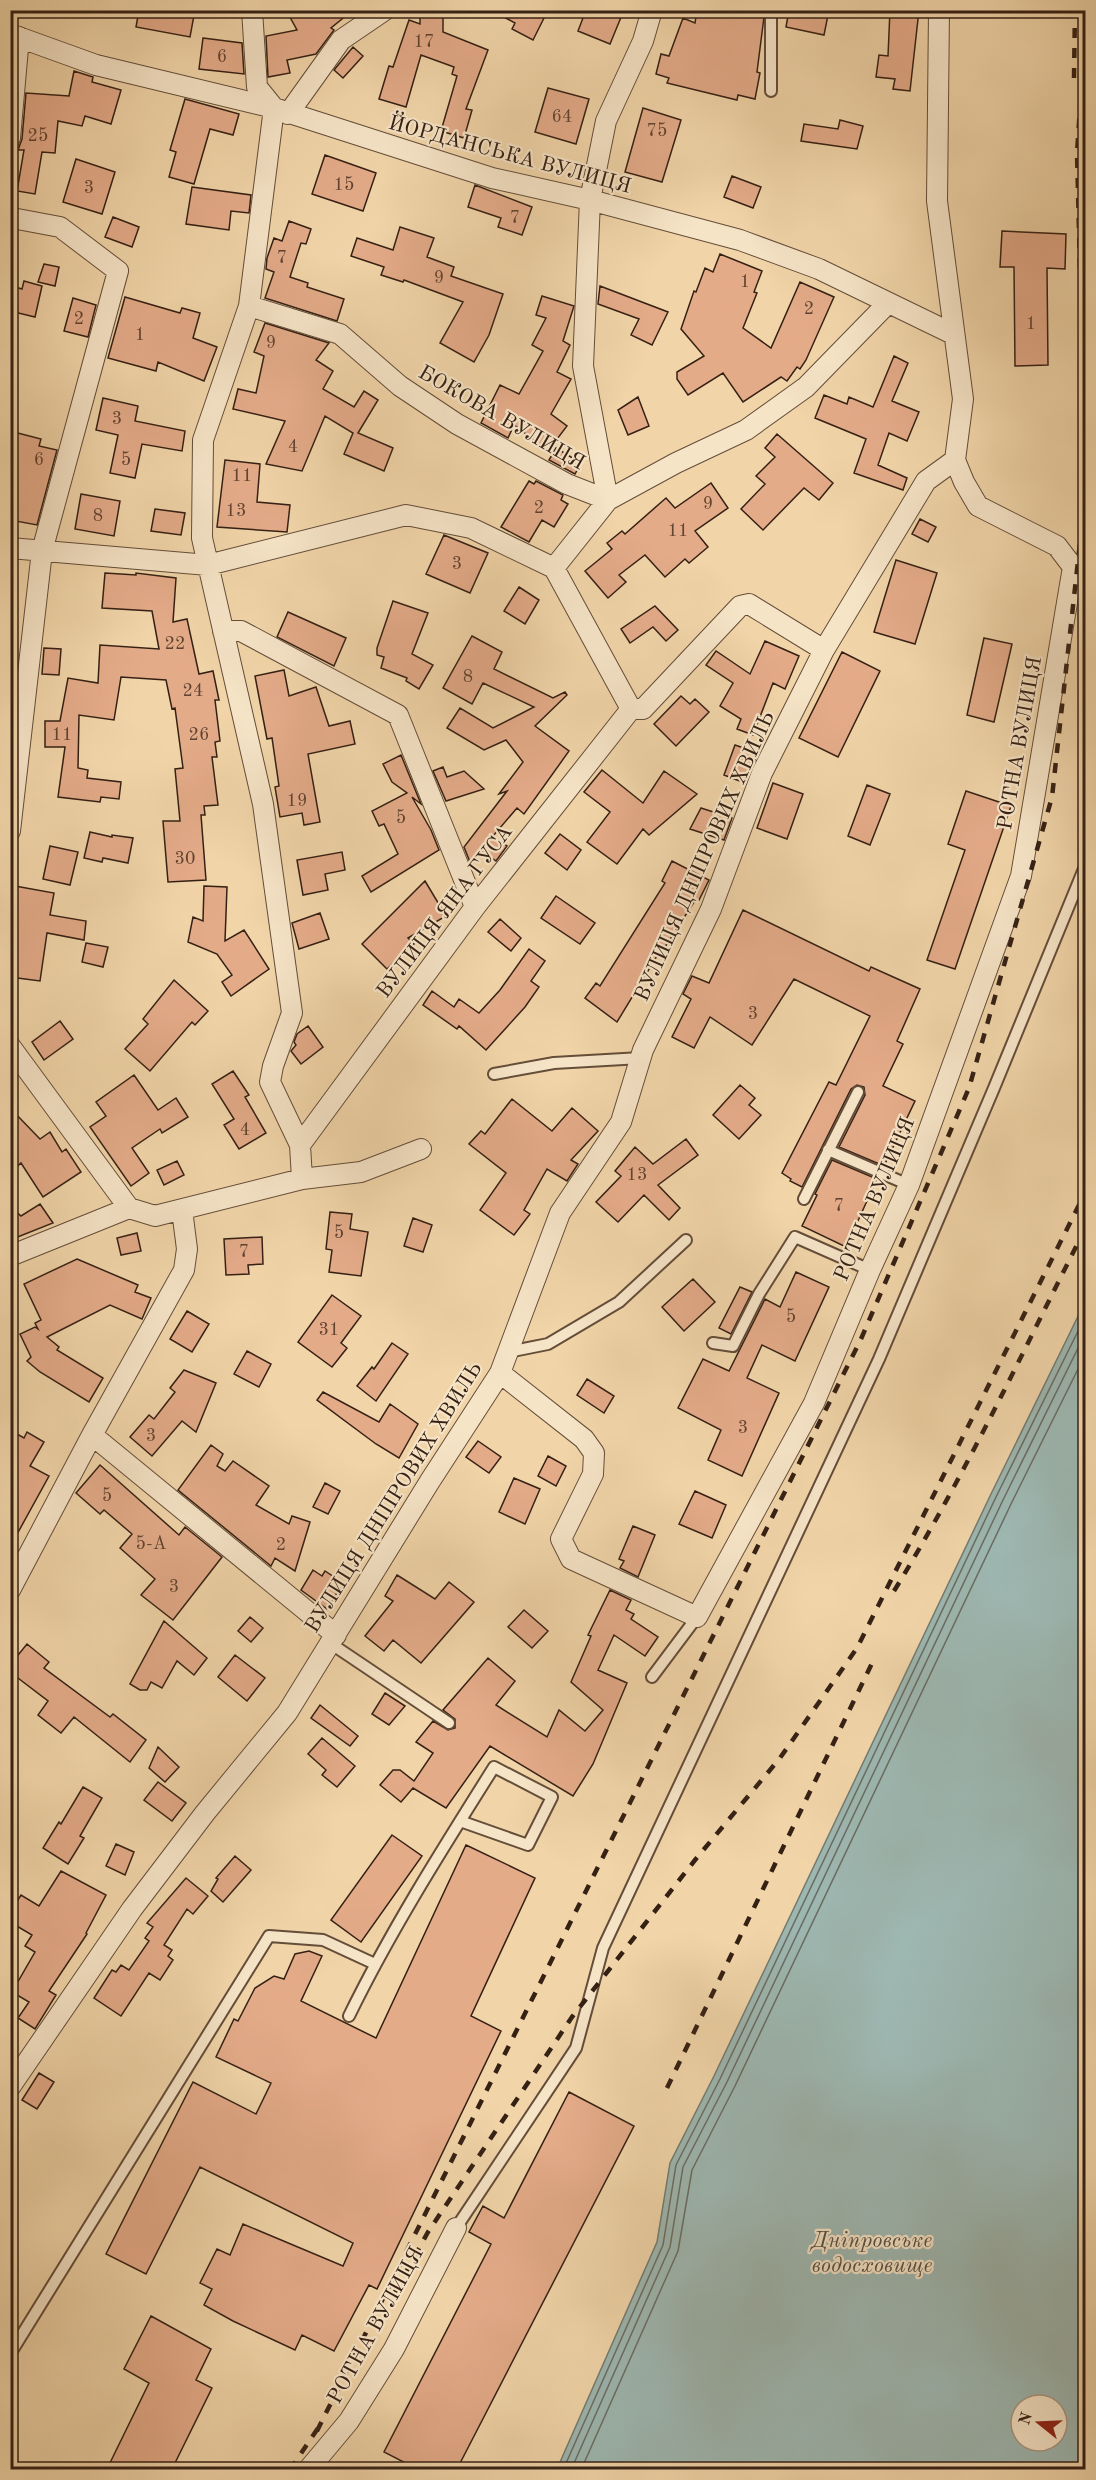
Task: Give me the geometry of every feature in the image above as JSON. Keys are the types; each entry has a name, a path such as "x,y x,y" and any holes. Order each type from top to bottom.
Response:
{"street":[{"path":"252,10 257,87 281,111"},
{"path":"302,1179 300,1145 270,1082 273,1066 292,1013 263,804 202,538 203,440 249,306 281,111 341,40 385,10"},
{"path":"608,500 583,366 590,200 606,122 643,41 652,10"},
{"path":"939,10 937,201 963,399 955,460"},
{"path":"10,138 15,36"},
{"name":"ЙОРДАНСЬКА ВУЛИЦЯ","path":"15,36 96,65 281,111 492,178 590,200 740,240 819,269 953,334"},
{"path":"10,831 42,551 118,271 60,227 11,219"},
{"path":"554,568 608,500 676,463 746,430 806,387 888,303"},
{"name":"БОКОВА ВУЛИЦЯ","path":"249,306 340,334 400,386 458,424 567,484 608,500"},
{"name":"ВУЛИЦЯ ДНІПРОВИХ ХВИЛЬ","path":"10,2087 132,1910 205,1813 287,1713 430,1481 500,1373 560,1213 621,1122 641,1058 711,909 762,773 824,650 926,481 955,460"},
{"name":"РОТНА ВУЛИЦЯ","path":"697,1617 814,1403 870,1269 909,1185 1021,876 1073,567 1057,546 978,506 955,460"},
{"path":"10,548 208,565 406,514 471,528 554,568 631,709"},
{"name":"ВУЛИЦЯ ЯНА ГУСА","path":"300,1145 475,907 631,709 643,709 740,606 749,604 824,650"},
{"path":"223,630 241,631 398,715 475,907"},
{"path":"10,1046 129,1208 155,1216 302,1179 361,1172 421,1149"},
{"path":"10,1256 129,1208"},
{"path":"10,1590 92,1435 184,1270 187,1249 182,1210"},
{"path":"500,1373 584,1439 594,1453 593,1474 561,1539 571,1559 697,1617"},
{"path":"92,1435 333,1639"},
{"name":"РОТНА ВУЛИЦЯ","path":"308,2469 349,2421 394,2349 456,2228"}],"lane":[{"path":"771,10 771,91"},
{"path":"456,2228 576,2048 603,1947 879,1359 1086,864"},
{"path":"494,1074 554,1063 641,1058"},
{"path":"804,1198 858,1092"},
{"path":"828,1150 909,1185"},
{"path":"713,1343 733,1346 759,1294 795,1237 870,1269"},
{"path":"508,1352 548,1344 619,1302 686,1240"},
{"path":"652,1677 697,1617"},
{"path":"333,1639 449,1724"},
{"path":"349,2016 375,1964 460,1821 494,1767 552,1797 528,1845 460,1821"},
{"path":"10,2354 269,1936 323,1940 375,1964"}],"water":[{"name":"Дніпровське водосховище","path":"1085,1302 1085,2469 557,2469 657,2242 670,2163 714,2076"}],"building":[{"path":"139,10 195,10 190,37 136,27"},
{"path":"286,10 353,10 331,28 334,30 316,54 287,60 290,73 268,77 266,36 297,30"},
{"path":"420,10 443,10 443,32 488,50 466,109 472,110 464,138 441,131 457,76 452,74 454,67 421,55 406,107 379,99 389,66 393,67 409,20 420,24"},
{"path":"491,10 548,10 533,40 512,29 515,23"},
{"path":"586,10 624,10 610,44 578,31"},
{"path":"697,10 764,17 757,72 760,73 755,99 738,95 737,100 667,83 669,78 656,74 661,54 669,56 683,18 695,23"},
{"path":"789,10 829,10 824,35 786,27"},
{"path":"890,10 919,10 910,91 893,89 895,79 876,77 879,55 888,56"},
{"path":"203,38 242,43 244,74 199,69"},
{"path":"353,47 363,56 343,78 334,70"},
{"path":"74,71 93,77 92,82 121,90 111,124 85,116 82,126 58,121 55,153 42,152 35,194 17,191 24,150 18,150 22,139 26,93 69,96"},
{"path":"548,88 589,99 576,144 535,132"},
{"path":"185,99 239,114 233,135 210,129 194,184 169,177 176,152 170,150"},
{"path":"643,108 681,120 662,182 625,172"},
{"path":"840,120 863,126 857,149 801,141 804,124 838,129"},
{"path":"325,155 376,173 363,211 312,194"},
{"path":"76,159 115,172 102,214 63,202"},
{"path":"732,176 761,187 753,208 724,197"},
{"path":"475,185 532,207 522,235 498,227 501,218 468,207"},
{"path":"192,187 251,195 249,213 231,211 229,230 186,224"},
{"path":"113,217 139,227 132,247 105,237"},
{"path":"289,221 311,229 306,244 301,243 290,277 308,283 307,287 344,299 337,321 265,298 274,272 266,269 267,258 274,238 282,241"},
{"path":"400,227 434,238 427,257 454,267 451,276 503,294 489,335 474,362 440,343 463,302 404,280 403,282 381,275 384,267 351,256 357,238 393,250"},
{"path":"1002,231 1066,234 1065,269 1047,268 1048,365 1015,366 1014,267 1000,267"},
{"path":"720,254 762,271 754,292 757,293 743,328 771,348 800,282 834,297 800,369 797,367 787,381 781,377 743,402 723,373 688,395 677,379 677,372 704,356 681,329 694,291 696,292 705,268 713,272"},
{"path":"44,264 59,267 55,286 38,282"},
{"path":"24,281 42,286 35,317 10,311 15,287 22,289"},
{"path":"600,286 668,312 652,345 631,335 639,319 598,304"},
{"path":"542,296 574,306 563,341 570,345 557,372 571,379 551,414 567,426 548,451 514,425 508,438 481,423 500,385 519,394 543,351 532,345 546,318 536,315"},
{"path":"125,297 180,313 182,308 200,313 193,338 217,347 204,381 158,362 156,371 108,358"},
{"path":"73,298 96,305 88,337 64,331"},
{"path":"265,323 329,343 316,360 333,371 323,389 354,407 364,391 378,400 358,433 393,448 384,471 344,454 353,433 325,416 302,471 266,464 285,421 233,409 238,389 256,393 264,356 254,352"},
{"path":"894,356 908,363 892,401 919,412 907,441 889,433 878,465 907,478 903,490 854,473 866,439 815,418 824,395 847,404 849,397 873,407"},
{"path":"638,397 649,426 628,435 618,410"},
{"path":"103,398 138,406 135,421 185,431 182,451 142,444 135,478 110,473 118,435 96,430"},
{"path":"10,431 41,439 39,446 57,450 37,525 10,520"},
{"path":"777,434 833,483 819,500 804,488 763,530 741,509 765,484 756,476 775,457 765,448"},
{"path":"556,448 581,463 575,474 549,460"},
{"path":"225,460 260,464 257,502 290,505 287,532 217,527"},
{"path":"529,481 534,484 536,481 563,495 561,500 568,504 554,527 542,520 529,542 501,527"},
{"path":"711,483 728,508 695,531 708,547 689,563 685,559 665,577 645,555 619,575 626,582 608,598 585,571 612,549 607,543 622,531 625,534 666,498 675,508"},
{"path":"81,494 120,501 114,536 75,529"},
{"path":"155,509 185,513 181,535 151,531"},
{"path":"920,519 936,527 928,542 912,534"},
{"path":"444,535 488,553 470,593 426,574"},
{"path":"896,560 937,573 915,644 874,632"},
{"path":"105,573 136,575 136,573 176,578 173,622 187,619 199,674 213,671 219,700 215,700 220,741 215,742 217,757 212,757 218,805 204,806 205,815 201,815 206,880 168,882 163,821 180,821 175,769 183,768 175,708 172,709 166,680 121,677 114,720 79,715 78,768 88,770 87,778 121,782 119,799 101,797 100,802 58,797 65,747 45,747 45,721 60,721 68,678 98,683 100,645 159,649 152,611 102,608"},
{"path":"519,587 539,600 525,624 504,611"},
{"path":"393,601 428,613 412,654 433,665 419,689 406,681 407,678 381,668 384,657 377,655 377,648"},
{"path":"655,606 678,630 666,641 653,627 630,643 621,629"},
{"path":"288,612 346,638 334,666 277,637"},
{"path":"472,636 502,652 494,669 553,698 565,692 567,695 535,726 569,751 524,814 517,808 493,836 507,846 496,861 481,850 470,862 464,847 507,791 499,794 523,762 506,740 484,750 447,728 460,708 493,728 534,707 483,683 472,704 443,688"},
{"path":"984,638 1012,644 994,722 967,715"},
{"path":"765,641 799,656 785,689 773,683 753,735 737,729 741,719 720,706 733,683 706,665 716,651 750,674"},
{"path":"44,648 61,649 59,675 42,674"},
{"path":"842,652 880,671 838,757 799,738"},
{"path":"284,670 289,696 316,687 329,726 350,721 355,744 308,754 320,822 304,825 302,813 280,817 275,787 279,786 272,738 267,739 255,676"},
{"path":"681,696 690,704 695,699 709,712 676,746 654,724"},
{"path":"735,745 758,753 745,783 724,775"},
{"path":"401,755 421,804 412,797 431,830 439,850 371,892 362,876 398,854 384,824 379,826 372,811 407,793 392,782 383,764"},
{"path":"443,767 447,777 464,771 484,789 446,801 433,771"},
{"path":"602,770 643,803 664,771 697,794 649,835 643,829 617,864 587,842 610,812 584,792"},
{"path":"773,783 803,794 787,839 757,828"},
{"path":"867,785 890,794 870,845 848,836"},
{"path":"966,791 1011,806 955,969 927,960 965,850 948,844"},
{"path":"701,808 732,818 724,840 690,829"},
{"path":"90,832 112,837 112,835 133,838 128,863 103,858 102,862 84,858"},
{"path":"560,834 581,850 567,870 545,853"},
{"path":"50,846 78,852 70,885 43,879"},
{"path":"342,852 345,870 325,874 328,890 303,895 297,860"},
{"path":"672,861 709,880 699,900 696,899 665,947 663,946 617,1022 585,998 596,983 600,986 665,883 662,881"},
{"path":"425,881 446,916 408,938 414,944 387,969 362,944"},
{"path":"15,886 54,893 50,915 86,921 84,940 47,933 40,981 10,977 16,928 10,927 10,912"},
{"path":"204,886 227,887 225,941 244,930 269,969 231,996 222,982 232,975 217,954 188,942 193,917 203,921"},
{"path":"556,896 595,923 580,944 541,918"},
{"path":"743,910 869,971 871,967 920,989 897,1041 903,1044 883,1086 915,1101 884,1166 839,1147 865,1095 864,1087 857,1085 851,1089 802,1187 790,1181 791,1179 782,1173 829,1082 836,1085 870,1016 794,979 752,1045 710,1017 694,1048 672,1037 691,999 683,994 692,976 709,983"},
{"path":"320,913 329,939 299,949 292,923"},
{"path":"500,919 521,938 511,951 488,932"},
{"path":"86,943 108,947 103,967 82,962"},
{"path":"529,949 545,961 531,981 539,987 525,1007 486,1050 459,1026 457,1029 423,1005 432,991 454,1007 459,999 479,1013 500,990"},
{"path":"174,980 208,1011 195,1025 192,1022 150,1071 125,1049 148,1024 143,1019"},
{"path":"60,1021 73,1039 44,1060 32,1042"},
{"path":"308,1026 323,1047 301,1064 291,1051 296,1045 294,1042 297,1034"},
{"path":"233,1071 249,1095 245,1097 266,1133 239,1149 224,1125 234,1119 212,1084"},
{"path":"134,1075 158,1110 176,1098 188,1117 162,1133 160,1129 132,1148 149,1173 131,1186 90,1127 106,1116 96,1102"},
{"path":"740,1085 755,1098 749,1105 761,1115 739,1139 713,1115"},
{"path":"512,1099 552,1131 572,1108 598,1131 571,1160 578,1164 567,1181 547,1169 524,1210 530,1214 514,1235 480,1210 506,1173 469,1144 481,1131 485,1134"},
{"path":"10,1108 40,1139 50,1132 62,1152 66,1149 81,1172 43,1197 21,1163 10,1173"},
{"path":"686,1139 698,1155 658,1185 680,1208 669,1220 644,1195 618,1222 596,1202 621,1176 615,1171 635,1147 653,1164"},
{"path":"832,1160 877,1179 846,1247 802,1226"},
{"path":"177,1161 184,1175 164,1185 157,1170"},
{"path":"40,1204 53,1223 15,1238 10,1226 10,1206 21,1216"},
{"path":"330,1212 352,1214 350,1229 368,1232 361,1276 329,1272 332,1250 326,1249"},
{"path":"413,1218 432,1225 423,1252 404,1246"},
{"path":"137,1233 141,1251 121,1255 117,1238"},
{"path":"262,1237 263,1264 248,1265 249,1274 226,1275 224,1239"},
{"path":"77,1259 138,1285 135,1292 151,1298 142,1319 110,1305 47,1337 59,1347 57,1350 103,1378 89,1402 40,1372 27,1361 31,1357 20,1334 35,1327 38,1329 35,1323 41,1320 24,1284"},
{"path":"796,1272 829,1287 795,1361 762,1345 747,1378 779,1393 742,1476 708,1460 721,1430 678,1408 703,1359 729,1371 765,1299 780,1307"},
{"path":"693,1279 715,1302 684,1331 662,1307"},
{"path":"740,1287 752,1292 731,1334 719,1328"},
{"path":"332,1295 361,1316 341,1343 347,1348 332,1367 298,1342"},
{"path":"187,1311 209,1324 192,1352 170,1339"},
{"path":"392,1343 408,1354 376,1401 357,1386 372,1367 374,1369"},
{"path":"247,1351 271,1364 259,1387 234,1374"},
{"path":"184,1370 216,1383 196,1432 182,1421 152,1456 130,1437 149,1415 154,1419 175,1392 170,1388"},
{"path":"587,1379 614,1396 604,1413 577,1395"},
{"path":"323,1392 379,1422 390,1404 418,1424 399,1458 376,1444 317,1400"},
{"path":"10,1430 24,1438 27,1432 44,1442 30,1466 49,1476 10,1547"},
{"path":"478,1441 501,1457 489,1473 466,1457"},
{"path":"211,1445 223,1454 217,1466 225,1471 233,1461 269,1486 256,1505 289,1524 292,1516 310,1522 295,1571 275,1558 271,1566 178,1490"},
{"path":"548,1456 566,1466 556,1486 538,1476"},
{"path":"100,1465 179,1535 185,1527 222,1557 173,1620 141,1595 155,1579 120,1548 132,1534 104,1510 100,1514 76,1493"},
{"path":"514,1478 540,1489 525,1524 499,1512"},
{"path":"325,1483 340,1491 328,1514 313,1507"},
{"path":"695,1491 726,1505 712,1538 679,1524"},
{"path":"633,1526 655,1535 638,1577 620,1568 624,1561 619,1559"},
{"path":"313,1570 322,1576 325,1571 343,1583 327,1609 301,1590"},
{"path":"397,1575 435,1599 449,1582 474,1602 421,1663 393,1640 384,1651 365,1636 393,1601 385,1596"},
{"path":"610,1590 631,1600 626,1610 634,1614 631,1619 658,1637 645,1656 614,1635 598,1670 627,1683 593,1764 573,1796 490,1746 446,1808 413,1788 401,1802 380,1785 393,1770 400,1770 414,1781 433,1753 416,1742 433,1721 448,1730 455,1728 455,1719 443,1710 488,1658 515,1681 496,1705 547,1737 559,1710 585,1731 603,1710 571,1682 591,1636 588,1635"},
{"path":"524,1610 548,1631 532,1648 508,1627"},
{"path":"250,1617 263,1628 251,1642 238,1631"},
{"path":"164,1621 207,1658 194,1675 177,1661 162,1688 151,1682 147,1690 140,1690 130,1684"},
{"path":"27,1644 49,1662 44,1668 110,1717 113,1714 146,1740 130,1762 74,1717 61,1733 38,1715 48,1701 10,1672 10,1665"},
{"path":"235,1655 265,1678 247,1701 218,1677"},
{"path":"385,1693 405,1706 389,1725 372,1714"},
{"path":"320,1705 358,1736 350,1746 311,1718"},
{"path":"322,1738 355,1766 337,1787 322,1775 326,1770 308,1754"},
{"path":"158,1747 179,1767 165,1782 149,1768"},
{"path":"158,1782 186,1803 172,1821 144,1800"},
{"path":"83,1787 102,1798 80,1836 84,1838 68,1864 43,1848 59,1822 61,1824"},
{"path":"392,1835 422,1856 361,1942 331,1920"},
{"path":"116,1844 134,1852 125,1875 106,1866"},
{"path":"466,1845 535,1878 471,2016 501,2031 377,2289 369,2285 334,2351 302,2335 295,2350 233,2321 204,2305 212,2289 200,2283 217,2249 230,2255 243,2224 343,2266 353,2243 200,2167 146,2274 106,2254 193,2082 256,2114 271,2083 216,2057 234,2019 238,2021 255,1988 274,1976 284,1979 295,1954 309,1951 322,1956 301,2001 376,2038"},
{"path":"235,1856 251,1870 223,1902 211,1891 218,1879 216,1878"},
{"path":"61,1871 106,1895 87,1934 49,1991 56,1995 35,2029 18,2018 29,2002 12,1992 35,1952 25,1946 32,1935 10,1922 10,1912 21,1895 39,1906"},
{"path":"186,1878 208,1896 193,1914 187,1909 164,1945 172,1950 168,1956 173,1960 160,1980 149,1973 121,2016 94,1998 112,1970 116,1972 121,1965 129,1970 149,1941 145,1938 153,1927 147,1923"},
{"path":"39,2073 54,2082 37,2109 22,2100"},
{"path":"569,2092 634,2126 457,2469 417,2469 384,2452 491,2244 469,2232 483,2206 504,2218"},
{"path":"151,2316 211,2349 196,2380 212,2388 172,2469 107,2469 149,2383 124,2369"}],"railway":[{"path":"1074,78 1075,10"},
{"path":"1082,348 1077,153 1086,17"},
{"path":"1083,340 1086,415"},
{"path":"317,2431 861,1339 969,1088 1052,797 1086,488"},
{"path":"395,2292 428,2232 572,2017 695,1860 780,1758 857,1648 1086,1191"},
{"path":"894,1591 970,1457 1086,1227"},
{"path":"667,2088 875,1657"},
{"path":"290,2470 320,2425"}]}
